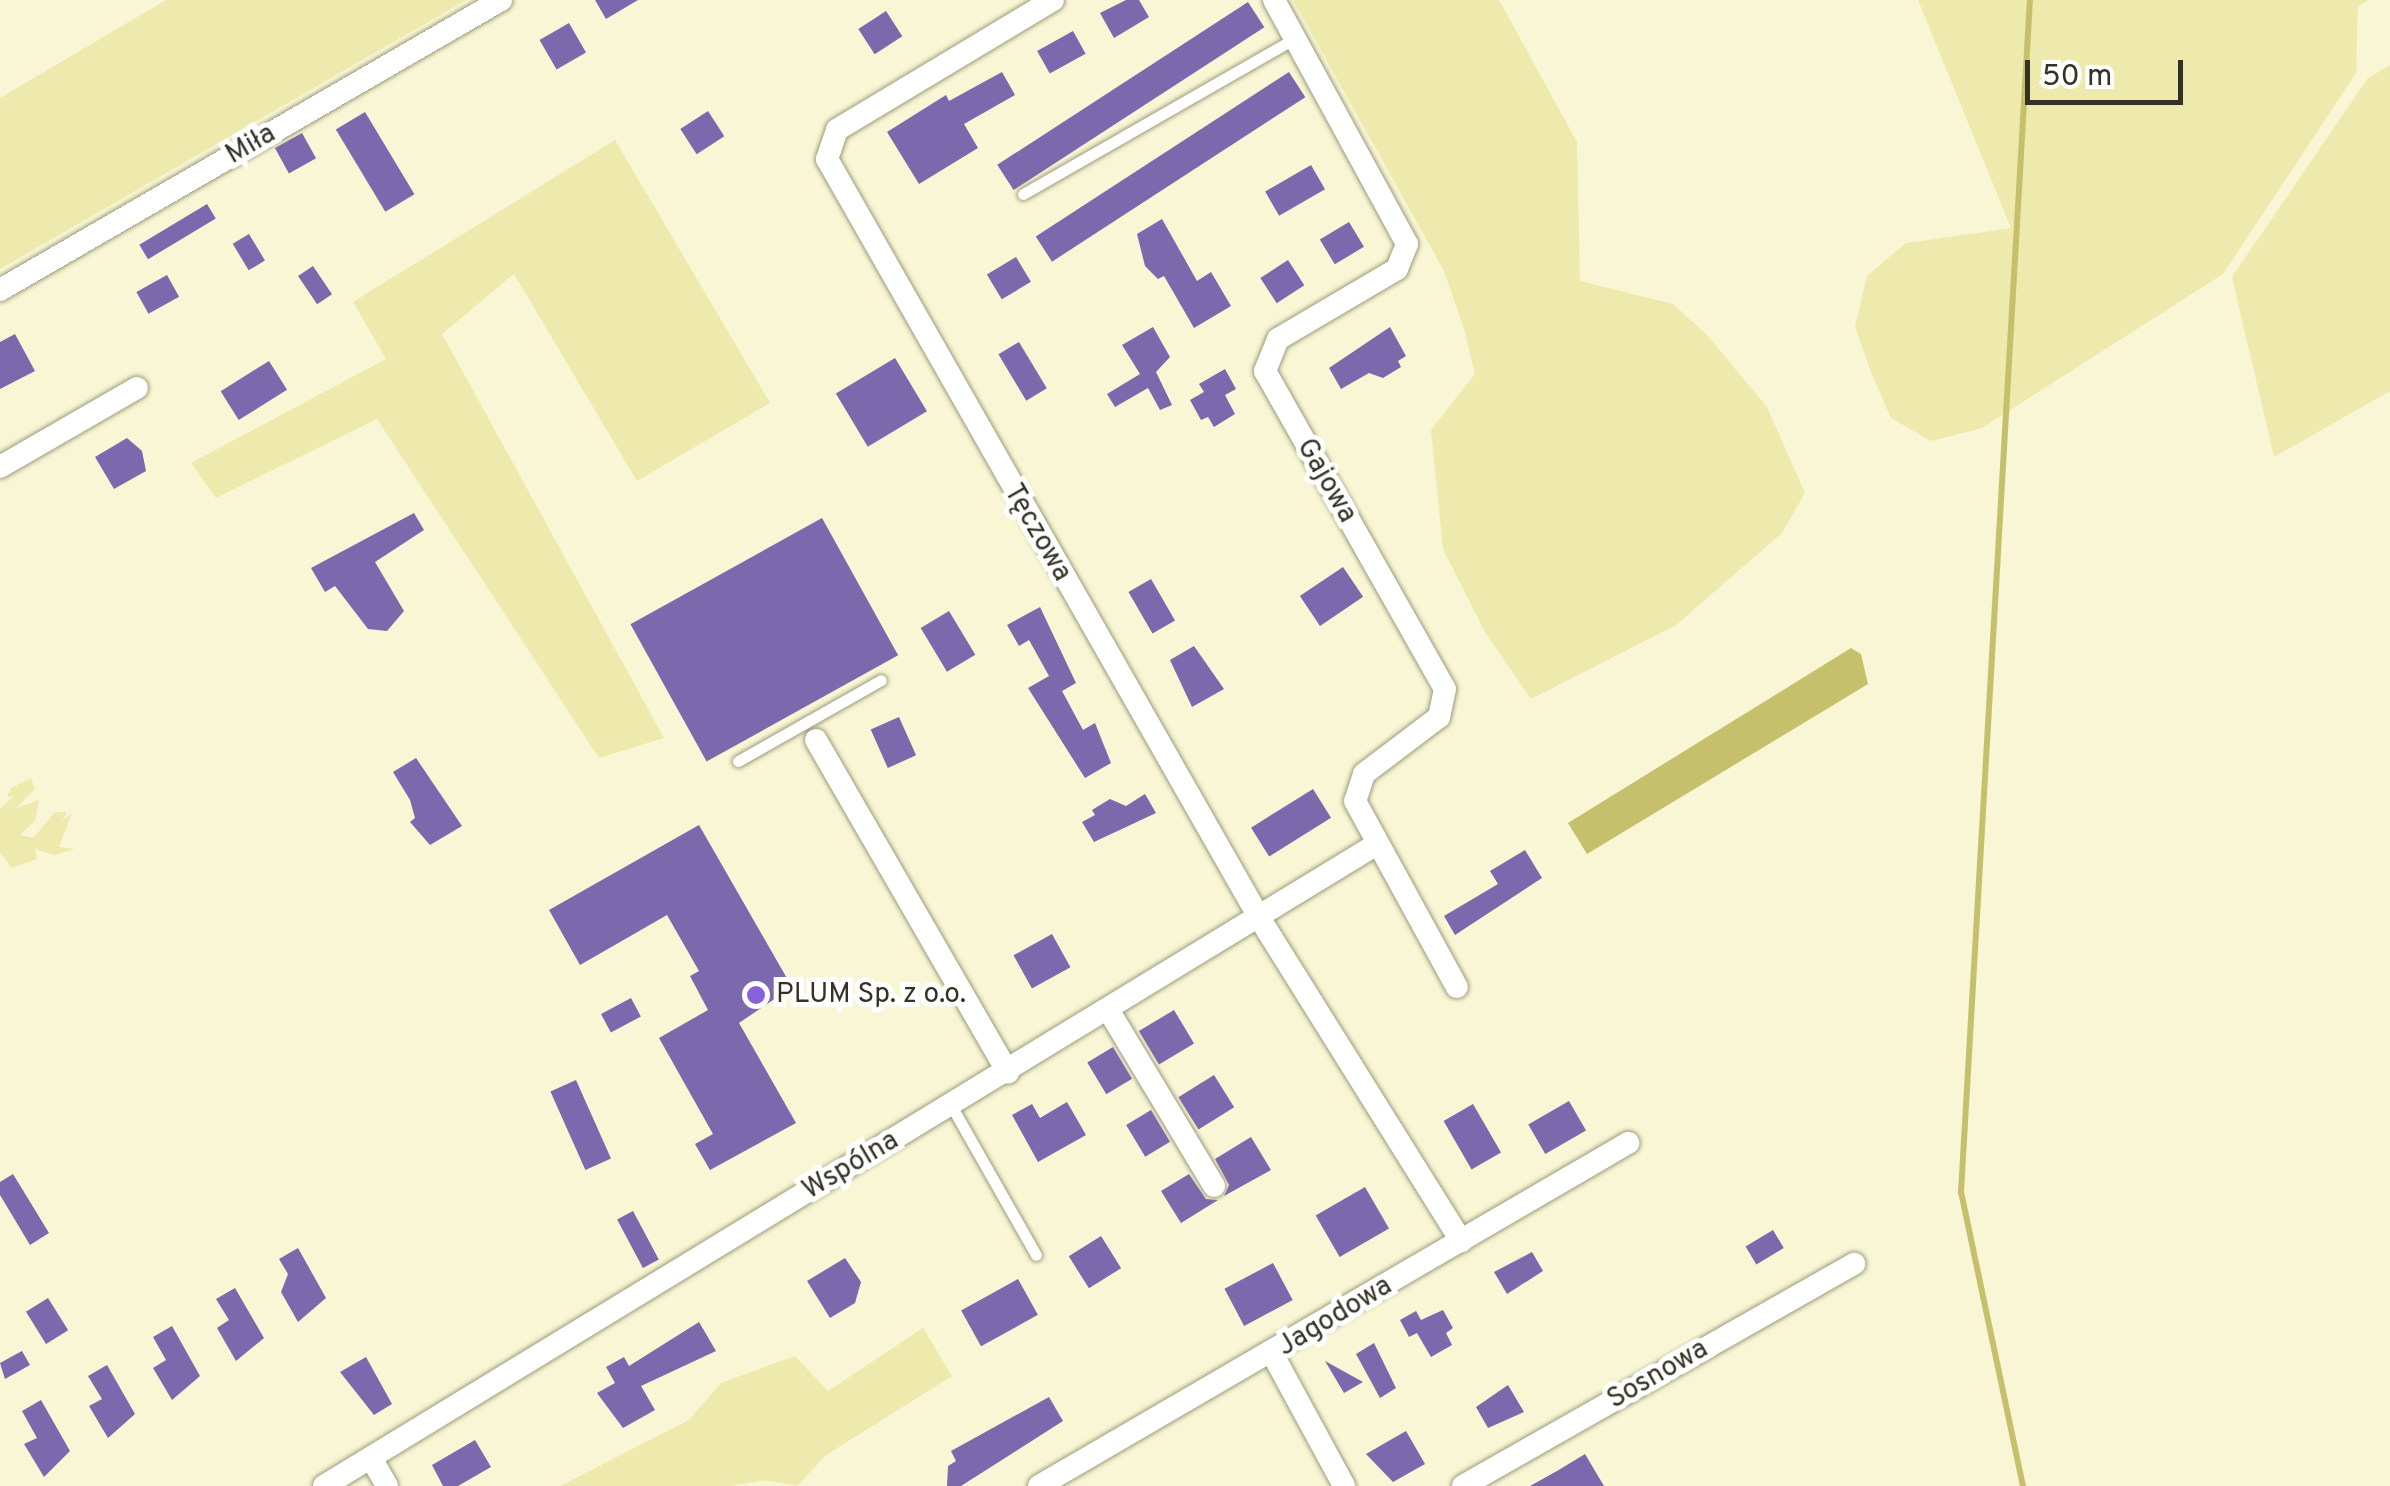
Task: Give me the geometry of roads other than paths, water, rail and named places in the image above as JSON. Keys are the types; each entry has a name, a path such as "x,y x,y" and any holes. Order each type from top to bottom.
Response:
{"street":[{"name":"Miła","path":"0,290 501,0"},
{"name":"Tęczowa","path":"1053,0 837,130 828,143 827,159 1260,919 1460,1241"},
{"name":"Gajowa","path":"1274,0 1407,244 1397,268 1278,339 1266,359 1269,382 1445,689 1439,717 1358,782 1357,810 1457,987"},
{"path":"0,466 137,388"},
{"path":"812,731 1008,1072"},
{"name":"Wspólna","path":"324,1486 1260,919 1377,844"},
{"path":"1109,1010 1214,1186"},
{"name":"Jagodowa","path":"1039,1486 1273,1355 1628,1142"},
{"name":"Sosnowa","path":"1463,1486 1854,1264"},
{"path":"1273,1355 1344,1486"},
{"path":"371,1458 387,1486"}],"lane":[{"path":"1023,194 1295,38"},
{"path":"738,761 812,731 881,680"},
{"path":"952,1106 1036,1255"}],"waterway":[{"path":"2023,1486 1961,1192 2030,0"}],"place":[{"name":"PLUM Sp. z o.o.","path":"756,995"}]}
